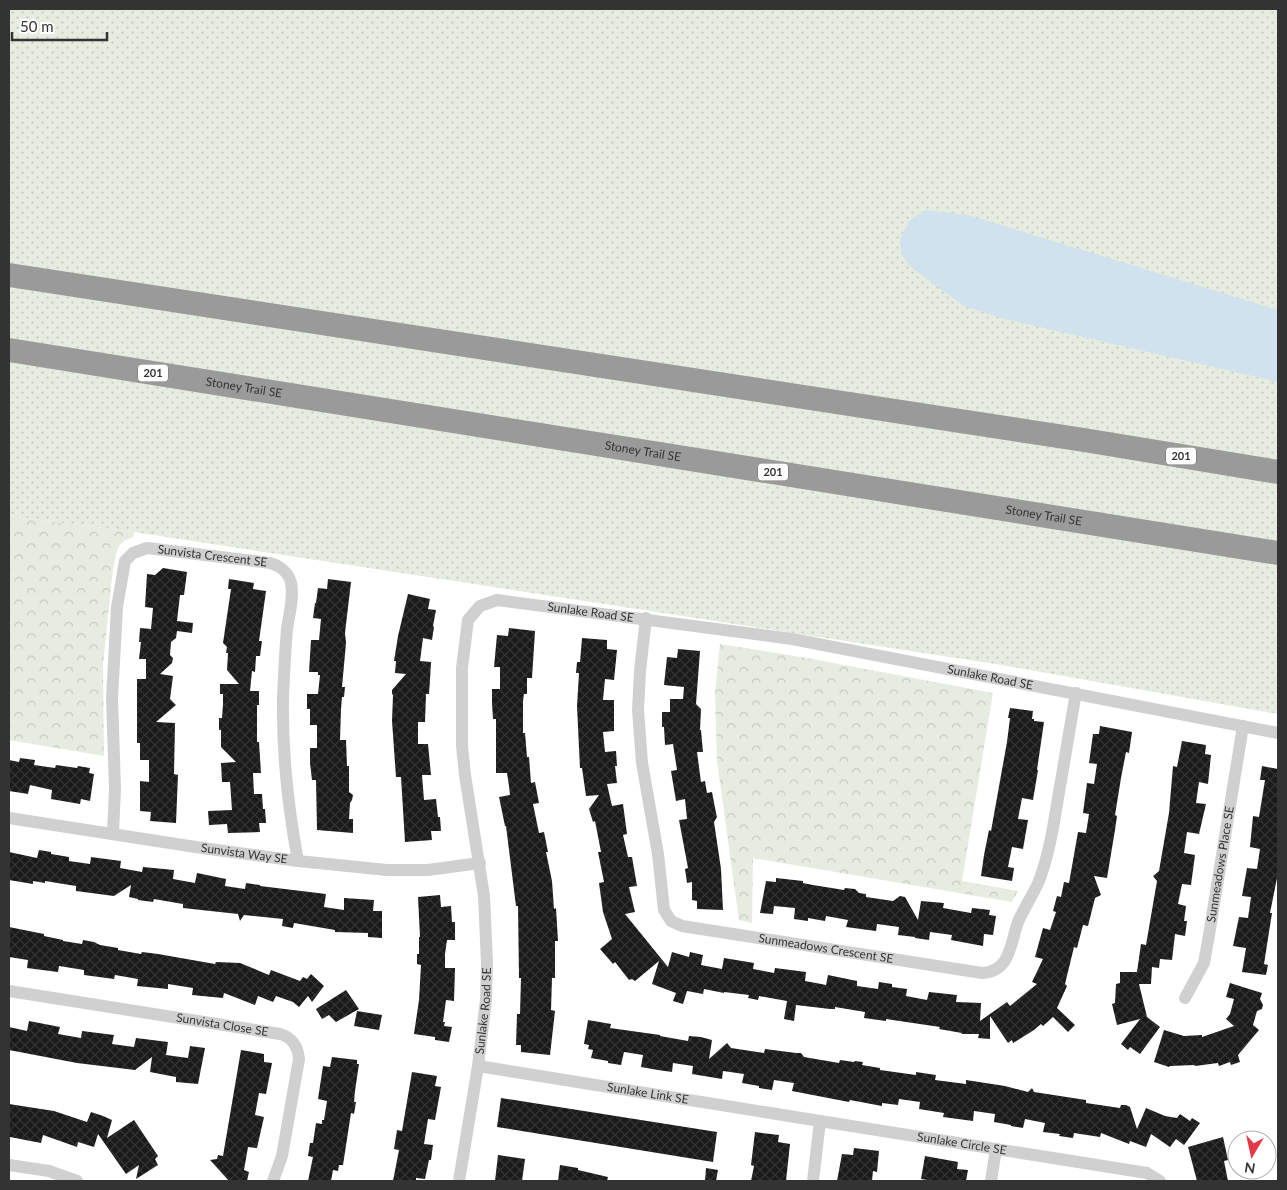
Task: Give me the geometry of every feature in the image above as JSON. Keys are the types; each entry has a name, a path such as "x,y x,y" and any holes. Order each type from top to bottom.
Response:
{"highway":[{"path":"9,260 215,308"},
{"name":"201","path":"9,275 1084,440 1278,472"},
{"name":"Stoney Trail SE","path":"9,350 1249,548 1278,555"},
{"path":"9,360 298,396"},
{"path":"1084,440 1168,444 1278,455"}],"street":[{"name":"Sunvista Crescent SE","path":"113,834 115,809 112,717 113,668 117,607 125,561 133,553 147,548 270,563 281,568 288,576 292,590 283,690 284,764 289,811 298,861"},
{"name":"Sunlake Road SE","path":"459,1181 478,1066 486,1000 486,924 480,863 464,775 461,714 462,668 466,627 473,612 480,606 496,600 646,618 792,639 1278,733"},
{"name":"Sunmeadows Crescent SE","path":"646,618 638,710 642,763 658,854 664,910 672,920 682,926 982,973 996,970 1007,957 1018,922 1039,882 1047,856 1076,693"},
{"name":"Sunmeadows Place SE","path":"1185,998 1204,963 1210,935 1243,726"},
{"name":"Sunvista Way SE","path":"9,818 298,861 402,870 436,869 480,863"},
{"name":"Sunvista Close SE","path":"9,991 280,1034 290,1038 298,1049 299,1059 282,1156 274,1181"},
{"name":"Sunlake Link SE","path":"478,1066 820,1121"},
{"name":"Sunlake Circle SE","path":"820,1121 1147,1173 1160,1181"},
{"path":"813,1181 820,1121"},
{"path":"991,1181 996,1149"},
{"path":"9,1165 49,1172 77,1181"}],"green space":[{"path":"9,9 1278,9 1278,714 996,664 134,532 9,516"},
{"path":"9,516 134,532 133,537 124,541 119,546 112,577 103,665 104,756 9,740"},
{"path":"720,644 807,658 993,693 962,881 1018,891 1012,902 753,858 752,923 739,920 717,761 715,693"}],"water":[{"path":"925,210 968,215 1278,310 1278,382 1005,319 964,306 912,268 901,254 900,239 910,220"}],"building":[{"path":"163,568 187,572 184,595 180,595 177,621 193,623 192,633 177,631 176,638 171,642 170,655 173,658 172,663 160,674 173,676 170,699 176,705 156,722 175,723 174,774 178,775 176,823 150,821 151,812 140,811 140,781 149,782 149,760 140,760 140,743 137,743 137,679 146,679 146,659 139,659 140,628 151,629 153,608 145,607 147,574 155,575"},
{"path":"229,579 254,583 253,589 266,591 259,641 262,641 260,656 256,656 255,672 252,671 250,691 259,691 257,742 259,742 261,773 253,773 254,794 262,794 263,809 265,809 266,823 259,823 260,832 228,833 227,824 209,825 208,811 232,810 230,782 222,782 221,763 236,762 221,747 221,730 219,730 219,718 222,718 223,704 220,684 239,684 227,670 228,653 226,653 227,647 223,643 231,589 228,589"},
{"path":"328,579 351,582 345,633 346,643 342,687 345,687 344,697 342,697 340,740 346,740 349,792 353,795 350,803 349,819 353,819 353,833 317,830 316,780 312,780 310,763 310,748 317,748 317,725 310,725 310,709 307,709 307,694 318,694 320,675 318,675 318,672 309,672 311,640 319,640 321,619 313,618 318,588 327,589"},
{"path":"408,594 430,599 428,609 436,610 432,640 423,638 420,661 431,662 429,694 426,694 425,722 418,722 418,744 428,744 431,775 422,775 424,800 436,799 441,831 431,831 432,840 405,842 401,777 396,777 392,690 406,674 395,673 396,661 394,661"},
{"path":"509,628 535,631 532,678 527,678 527,694 524,694 523,701 523,733 525,733 527,757 529,757 531,783 535,782 539,803 533,804 539,833 544,832 552,881 554,909 556,908 558,941 555,941 555,978 552,978 551,1010 555,1011 550,1055 521,1052 521,1045 516,1045 517,1014 520,1014 521,978 519,978 518,906 516,906 506,826 499,797 510,795 509,786 507,773 496,773 496,719 493,719 492,703 492,689 500,689 500,667 494,667 497,635 508,636"},
{"path":"582,638 607,640 607,649 617,650 614,680 605,679 603,700 614,700 614,731 603,732 605,752 616,751 617,783 607,784 612,806 623,804 627,834 623,835 628,857 632,857 637,886 629,887 635,912 625,914 668,967 672,952 689,957 690,952 703,955 701,965 722,969 724,958 754,963 753,969 774,973 775,968 806,972 805,981 826,985 828,975 857,981 857,986 878,989 879,982 892,984 892,987 907,989 906,996 927,1000 929,992 957,995 956,1002 981,1003 980,1021 1007,1002 1010,1006 1037,984 1032,982 1043,959 1035,957 1043,928 1050,930 1056,912 1053,911 1057,896 1061,897 1064,882 1069,883 1078,832 1086,833 1089,814 1083,813 1087,783 1094,784 1097,764 1089,763 1093,734 1099,734 1100,726 1132,732 1129,753 1126,752 1121,778 1107,878 1094,876 1101,895 1095,898 1088,926 1083,925 1077,948 1074,947 1065,984 1067,986 1057,1008 1075,1025 1068,1032 1053,1017 1043,1026 1041,1024 1013,1043 1012,1040 1008,1043 990,1016 990,1039 978,1038 979,1034 961,1034 939,1029 940,1027 886,1019 886,1021 864,1018 865,1012 835,1007 835,1009 830,1009 796,1005 794,1021 784,1019 787,1001 759,996 758,1000 748,998 749,995 704,989 703,994 687,991 683,1004 673,1001 676,993 652,984 659,961 635,981 629,980 615,962 613,964 600,949 612,939 603,912 599,883 604,882 598,852 601,852 595,821 593,822 589,809 599,795 586,796 582,768 580,768 577,706 579,673 576,673 577,662 580,662"},
{"path":"678,649 700,651 696,704 701,709 700,730 703,752 697,752 701,782 705,781 707,793 712,792 717,817 714,822 721,869 723,910 697,909 697,901 692,900 692,882 687,883 685,869 688,868 679,820 687,819 685,799 676,801 671,771 677,770 673,744 665,745 664,727 662,727 662,712 670,712 670,699 683,699 684,687 664,685 667,657 677,658"},
{"path":"1010,708 1033,711 1032,719 1034,721 1044,722 1033,800 1022,798 1018,819 1028,820 1023,849 1012,847 1008,867 1014,868 1012,881 981,876 1007,742"},
{"path":"1182,741 1206,745 1205,754 1211,755 1208,784 1199,782 1196,803 1206,804 1199,834 1187,832 1184,853 1195,855 1191,885 1182,884 1178,904 1186,906 1185,936 1175,934 1172,960 1160,959 1159,968 1152,967 1151,984 1139,984 1147,1017 1160,1027 1140,1054 1130,1047 1128,1050 1121,1044 1140,1019 1117,1025 1112,1004 1115,1003 1116,984 1120,983 1120,972 1137,972 1141,944 1146,945 1157,881 1153,876 1159,871 1169,813 1173,766 1177,767"},
{"path":"20,758 35,760 34,765 55,768 56,765 90,768 89,773 94,774 90,801 81,799 80,804 51,799 52,790 30,785 28,794 9,791 9,760 19,762"},
{"path":"1262,766 1278,769 1278,873 1270,913 1272,913 1264,964 1268,965 1266,975 1242,972 1246,948 1233,946 1239,917 1248,918 1251,897 1242,896 1247,868 1257,869 1260,849 1250,847 1253,816 1259,817 1265,780 1260,780"},
{"path":"39,850 69,857 69,861 90,864 91,857 121,861 120,868 142,872 143,867 174,870 173,879 195,883 197,873 226,879 225,886 245,889 246,883 326,894 324,907 344,910 344,898 374,900 373,911 382,911 382,938 368,937 368,933 335,932 335,930 294,923 293,928 282,926 283,919 244,915 240,921 238,914 183,908 183,904 154,899 153,902 138,900 129,897 131,885 114,896 76,891 76,886 45,881 45,883 33,881 33,884 9,880 9,852 37,858"},
{"path":"776,878 803,881 803,883 844,890 845,888 855,889 859,893 866,894 866,897 893,901 900,896 905,897 918,920 921,901 944,903 943,908 971,913 972,908 990,910 989,915 996,916 993,935 984,934 983,946 951,940 952,935 930,932 929,940 898,935 899,927 877,924 876,931 846,927 848,920 826,916 825,921 808,918 808,921 794,919 795,908 774,906 773,914 760,913 766,881 776,882"},
{"path":"440,895 441,907 451,906 452,922 455,922 455,940 447,940 445,954 445,968 455,968 454,1001 446,1000 443,1022 445,1022 444,1026 452,1027 449,1042 435,1040 435,1037 414,1034 419,1000 421,965 417,964 420,937 418,897"},
{"path":"9,927 44,934 44,936 63,941 82,944 83,940 118,948 118,950 141,954 142,952 158,954 215,964 216,962 240,963 269,975 271,970 300,981 303,977 307,979 311,974 324,986 312,1002 308,996 299,1007 293,1002 276,996 273,1002 258,996 255,1005 224,993 223,998 192,995 193,988 168,984 168,989 137,986 138,979 115,975 114,979 84,975 84,970 59,966 58,972 27,968 28,960 9,957"},
{"path":"1230,983 1262,993 1260,999 1263,1005 1262,1009 1257,1011 1253,1025 1259,1030 1238,1055 1240,1062 1231,1065 1230,1062 1219,1066 1218,1063 1169,1067 1154,1062 1164,1030 1184,1036 1202,1035 1202,1037 1234,1026 1226,1019 1230,1014 1234,999 1226,997"},
{"path":"346,990 359,1009 336,1022 329,1015 322,1019 316,1009"},
{"path":"357,1011 382,1015 379,1030 354,1026"},
{"path":"588,1020 611,1024 610,1028 688,1041 689,1036 712,1040 709,1059 727,1043 731,1048 764,1053 765,1049 801,1053 804,1057 839,1063 840,1060 863,1062 862,1065 880,1068 880,1070 916,1075 916,1072 936,1075 935,1080 966,1084 966,1080 1005,1086 1028,1092 1032,1088 1034,1092 1086,1100 1086,1103 1120,1108 1121,1105 1126,1105 1130,1107 1137,1129 1146,1108 1165,1116 1177,1118 1180,1114 1190,1121 1192,1118 1200,1123 1184,1145 1176,1139 1170,1147 1151,1134 1146,1147 1130,1141 1129,1144 1101,1133 1100,1137 1074,1133 1073,1138 1059,1136 1060,1134 1043,1132 1045,1123 1025,1119 1023,1128 1011,1126 994,1122 995,1114 974,1111 973,1121 943,1117 944,1113 919,1109 920,1102 899,1099 898,1105 882,1103 882,1106 850,1100 849,1102 792,1091 794,1083 774,1080 772,1090 759,1088 759,1086 742,1083 744,1074 723,1071 722,1079 692,1074 693,1066 673,1063 672,1072 641,1067 643,1055 624,1052 621,1065 608,1063 608,1061 591,1058 593,1050 588,1049 589,1045 584,1044"},
{"path":"29,1021 60,1027 58,1034 81,1038 82,1031 114,1035 112,1044 134,1047 136,1038 168,1042 166,1055 188,1058 190,1046 205,1048 198,1084 176,1082 176,1077 150,1072 152,1057 135,1070 77,1063 9,1050 9,1027 27,1031"},
{"path":"241,1050 264,1054 264,1062 272,1063 266,1094 259,1093 255,1115 264,1117 257,1148 248,1147 244,1170 249,1172 247,1181 229,1181 210,1160 217,1159 218,1155 223,1156"},
{"path":"332,1057 357,1060 357,1064 359,1064 354,1114 351,1113 343,1165 339,1165 338,1171 333,1170 331,1181 308,1181 313,1157 308,1156 310,1143 313,1143 316,1123 322,1124 322,1120 324,1120 327,1101 318,1099 323,1066 330,1067"},
{"path":"412,1072 437,1076 435,1086 441,1087 435,1120 428,1119 424,1144 433,1145 431,1160 429,1160 425,1179 416,1178 416,1181 393,1181 399,1150 394,1149 397,1130 402,1131"},
{"path":"501,1098 717,1132 713,1162 497,1127"},
{"path":"9,1104 54,1111 87,1122 91,1112 103,1116 112,1120 107,1138 134,1120 158,1156 155,1159 158,1165 136,1179 139,1165 126,1174 98,1134 94,1147 78,1142 77,1147 43,1135 41,1143 10,1137"},
{"path":"755,1132 779,1135 778,1142 790,1144 786,1181 751,1181 754,1166 751,1165"},
{"path":"1223,1137 1227,1155 1227,1160 1224,1161 1228,1181 1197,1181 1188,1147"},
{"path":"854,1148 879,1151 877,1172 873,1171 872,1181 837,1181 842,1154 853,1155"},
{"path":"498,1155 525,1159 522,1181 495,1181"},
{"path":"925,1156 958,1162 957,1169 968,1170 966,1181 921,1179"},
{"path":"560,1165 608,1177 607,1181 558,1181"},
{"path":"706,1168 718,1170 716,1181 705,1181"}]}
